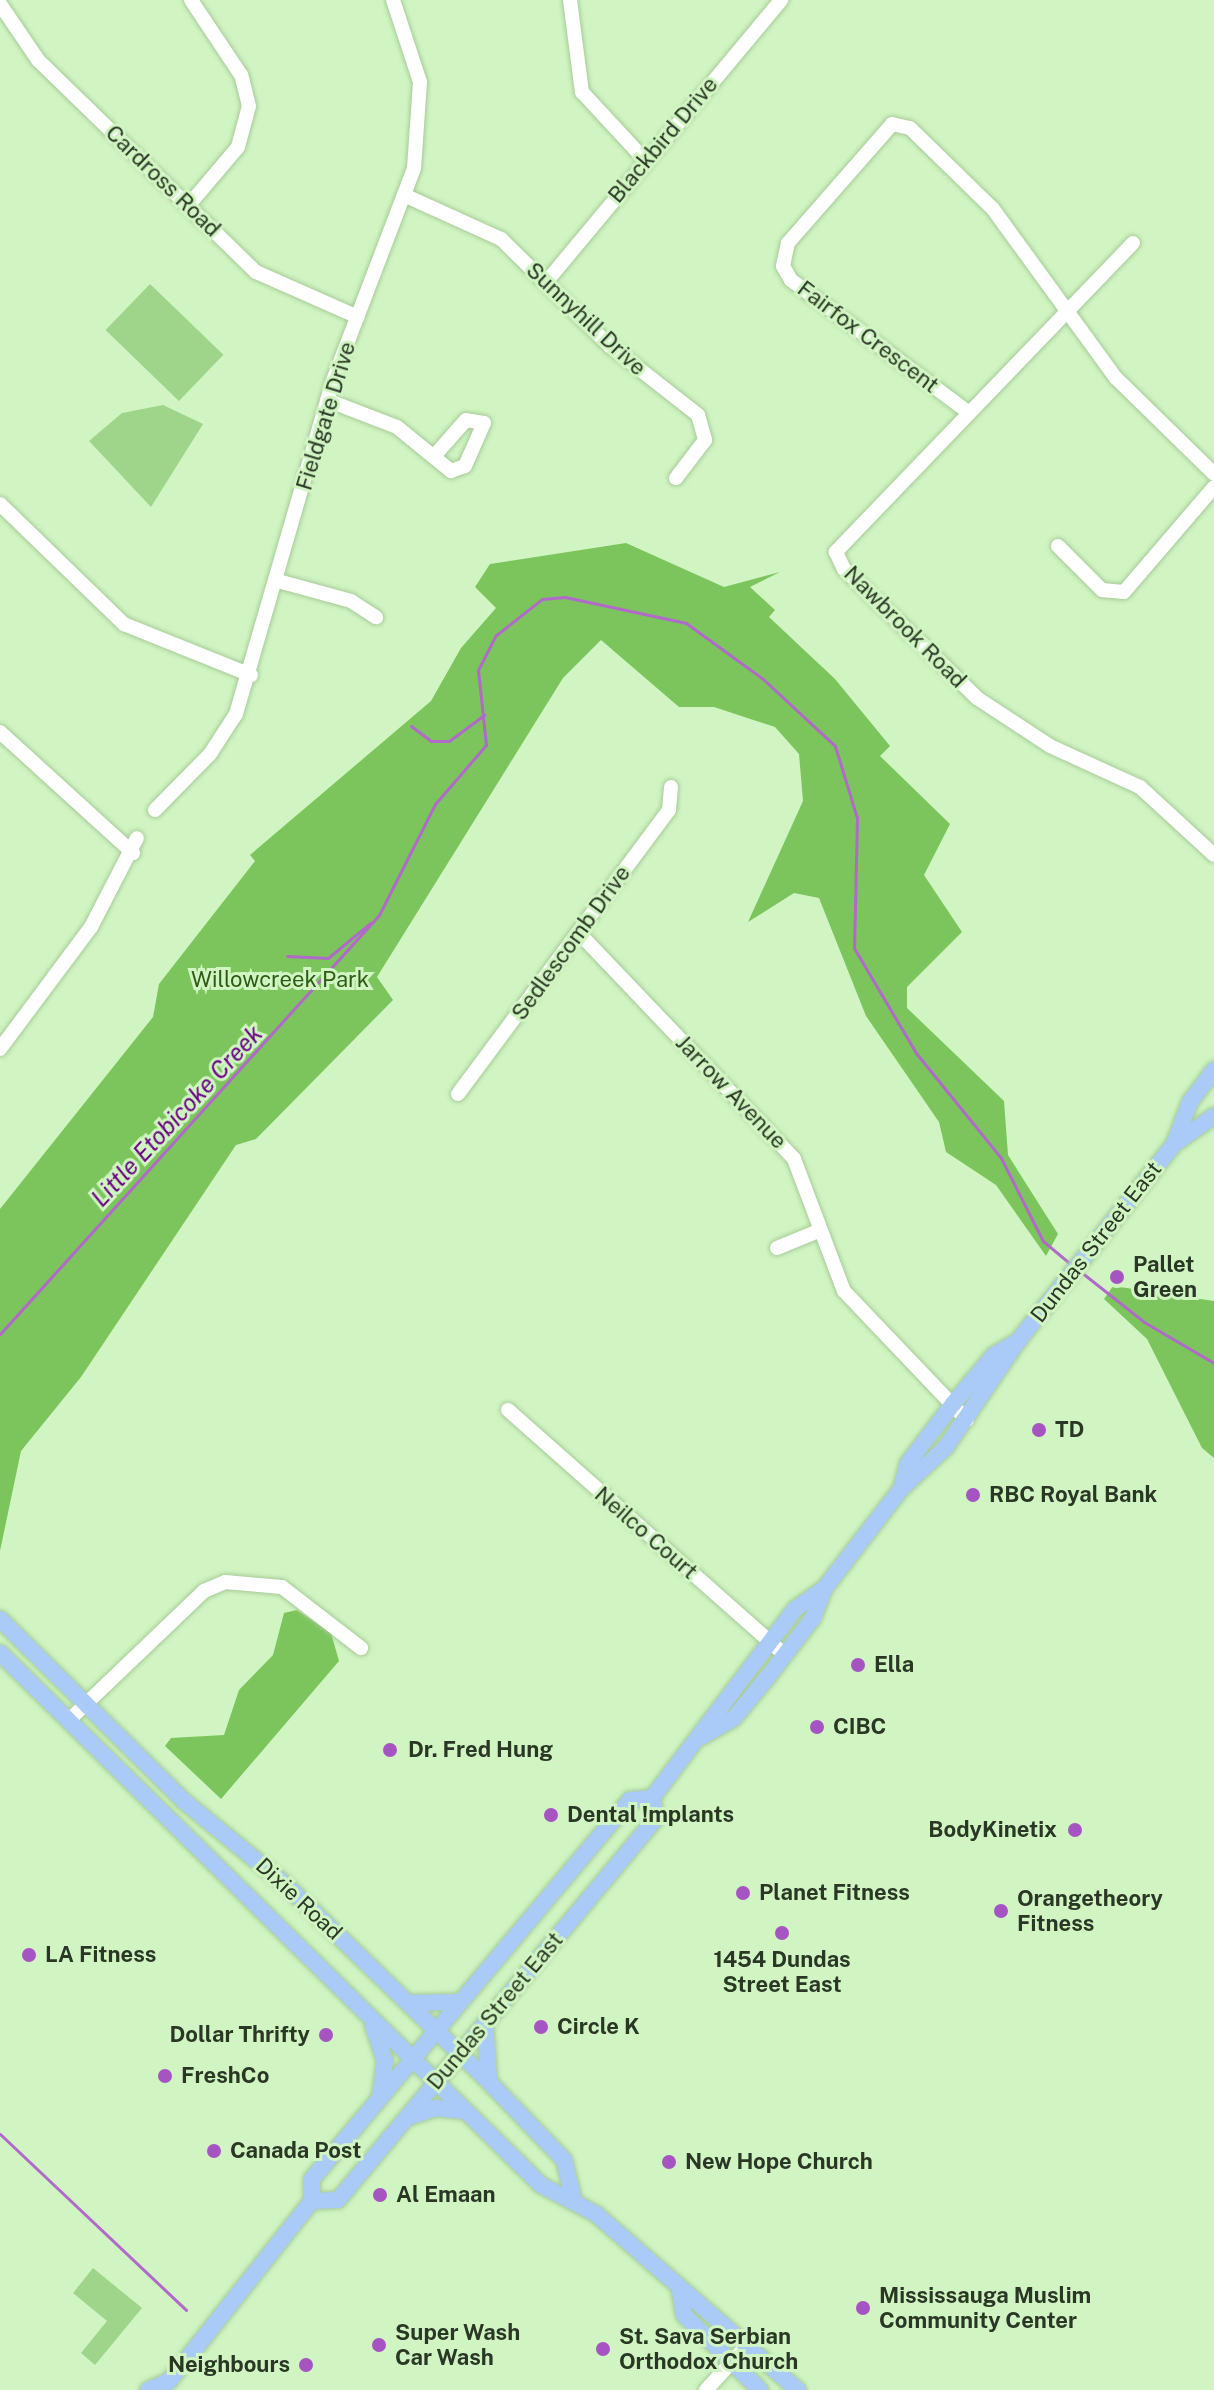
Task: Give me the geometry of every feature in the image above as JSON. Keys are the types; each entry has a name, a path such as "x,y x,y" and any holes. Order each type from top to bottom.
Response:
{"main road":[{"name":"Dundas Street East","path":"1174,1144 1190,1102 1214,1070"},
{"name":"Dundas Street East","path":"701,1737 734,1718 785,1655 824,1589 901,1489 923,1474 967,1420 1018,1341 1174,1144 1214,1116"},
{"name":"Dundas Street East","path":"901,1489 908,1463 953,1404 994,1355 1018,1341"},
{"name":"Dundas Street East","path":"148,2390 169,2386 312,2201 312,2179 630,1800 652,1798 701,1737 770,1641 824,1589"},
{"name":"Dixie Road","path":"0,1619 489,2082 564,2160 573,2197"},
{"name":"Dixie Road","path":"0,1653 541,2185 573,2197 680,2292 697,2296 798,2390"},
{"name":"Dundas Street East","path":"312,2201 338,2200 656,1818 652,1798"},
{"path":"409,2003 460,2002"},
{"path":"371,2021 385,2061 379,2099"},
{"path":"485,2022 489,2082"},
{"path":"404,2119 436,2108 465,2111"},
{"name":"Dixie Road","path":"680,2292 684,2315 760,2390"}],"street":[{"path":"188,206 238,147 249,111 241,75 191,0"},
{"name":"Fieldgate Drive","path":"155,810 225,734 251,675 327,400 404,195 422,136 422,101 411,42 393,0"},
{"path":"570,0 582,92 645,160"},
{"name":"Blackbird Drive","path":"547,281 781,0"},
{"name":"Cardross Road","path":"0,4 38,60 264,278 358,317"},
{"name":"Fairfox Crescent","path":"968,412 791,280 783,266 788,243 884,129 907,126 979,195 1068,310"},
{"name":"Sunnyhill Drive","path":"404,195 492,233 547,281 610,346 703,421 703,444 676,478"},
{"name":"Nawbrook Road","path":"1133,243 838,545 837,559 977,698 1050,746 1140,787 1214,855"},
{"path":"1068,310 1116,378 1214,474"},
{"path":"327,400 397,427 435,455"},
{"path":"1058,546 1102,590 1124,592 1214,487"},
{"path":"0,504 124,624 251,675"},
{"path":"278,581 351,601 376,617"},
{"path":"0,732 133,853"},
{"name":"Sedlescomb Drive","path":"458,1094 669,810 671,787"},
{"path":"0,1049 91,927 133,853 137,838"},
{"name":"Jarrow Avenue","path":"579,933 794,1159 818,1231 859,1312 967,1420"},
{"path":"777,1248 818,1231"},
{"name":"Neilco Court","path":"508,1410 785,1655"},
{"path":"68,1721 204,1591 225,1582 282,1587 361,1648"},
{"path":"706,2390 748,2344"}],"green space":[{"path":"150,284 223,355 179,401 106,330"},
{"path":"163,405 203,424 151,507 89,441 122,413"},
{"name":"Willowcreek Park","path":"626,543 724,587 780,572 750,587 775,610 769,617 835,679 890,746 880,756 950,824 924,875 962,932 907,987 907,1008 1004,1101 1008,1155 1058,1234 1046,1256 996,1185 946,1152 939,1122 866,1016 819,898 794,893 748,922 803,801 799,754 775,727 714,707 679,707 601,640 563,678 377,977 393,1000 256,1139 236,1145 81,1377 21,1451 0,1551 0,1209 153,1017 159,984 255,861 250,855 431,701 461,648 496,608 475,587 490,564"},
{"path":"1113,1286 1214,1301 1214,1458 1202,1448 1147,1339 1104,1299"},
{"path":"297,1610 331,1633 339,1661 221,1799 165,1746 171,1738 224,1735 239,1690 273,1655 284,1613"},
{"path":"93,2268 142,2308 95,2365 81,2353 107,2321 73,2293"}],"waterway":[{"name":"Little Etobicoke Creek","path":"0,1334 379,915 435,804 486,745 478,670 495,636 542,599 565,597 686,623 763,679 835,746 857,818 854,948 916,1053 1001,1158 1043,1241 1072,1265"},
{"path":"411,726 431,741 449,741 484,715"},
{"path":"287,956 328,958 370,923"},
{"name":"Little Etobicoke Creek","path":"1081,1272 1144,1322 1214,1363"},
{"path":"0,2134 186,2310"}],"place":[{"name":"Pallet Green","path":"1117,1277"},
{"name":"TD","path":"1039,1430"},
{"name":"RBC Royal Bank","path":"973,1495"},
{"name":"Ella","path":"858,1665"},
{"name":"CIBC","path":"817,1727"},
{"name":"Dr. Fred Hung","path":"390,1750"},
{"name":"Dental !mplants","path":"551,1815"},
{"name":"BodyKinetix","path":"1075,1830"},
{"name":"Planet Fitness","path":"743,1893"},
{"name":"Orangetheory Fitness","path":"1001,1911"},
{"name":"1454 Dundas Street East","path":"782,1933"},
{"name":"LA Fitness","path":"29,1955"},
{"name":"Circle K","path":"541,2027"},
{"name":"Dollar Thrifty","path":"326,2035"},
{"name":"FreshCo","path":"165,2076"},
{"name":"Canada Post","path":"214,2151"},
{"name":"New Hope Church","path":"669,2162"},
{"name":"Al Emaan","path":"380,2195"},
{"name":"Mississauga Muslim Community Center","path":"863,2308"},
{"name":"Super Wash Car Wash","path":"379,2345"},
{"name":"St. Sava Serbian Orthodox Church","path":"603,2349"},
{"name":"Neighbours","path":"306,2365"}]}
